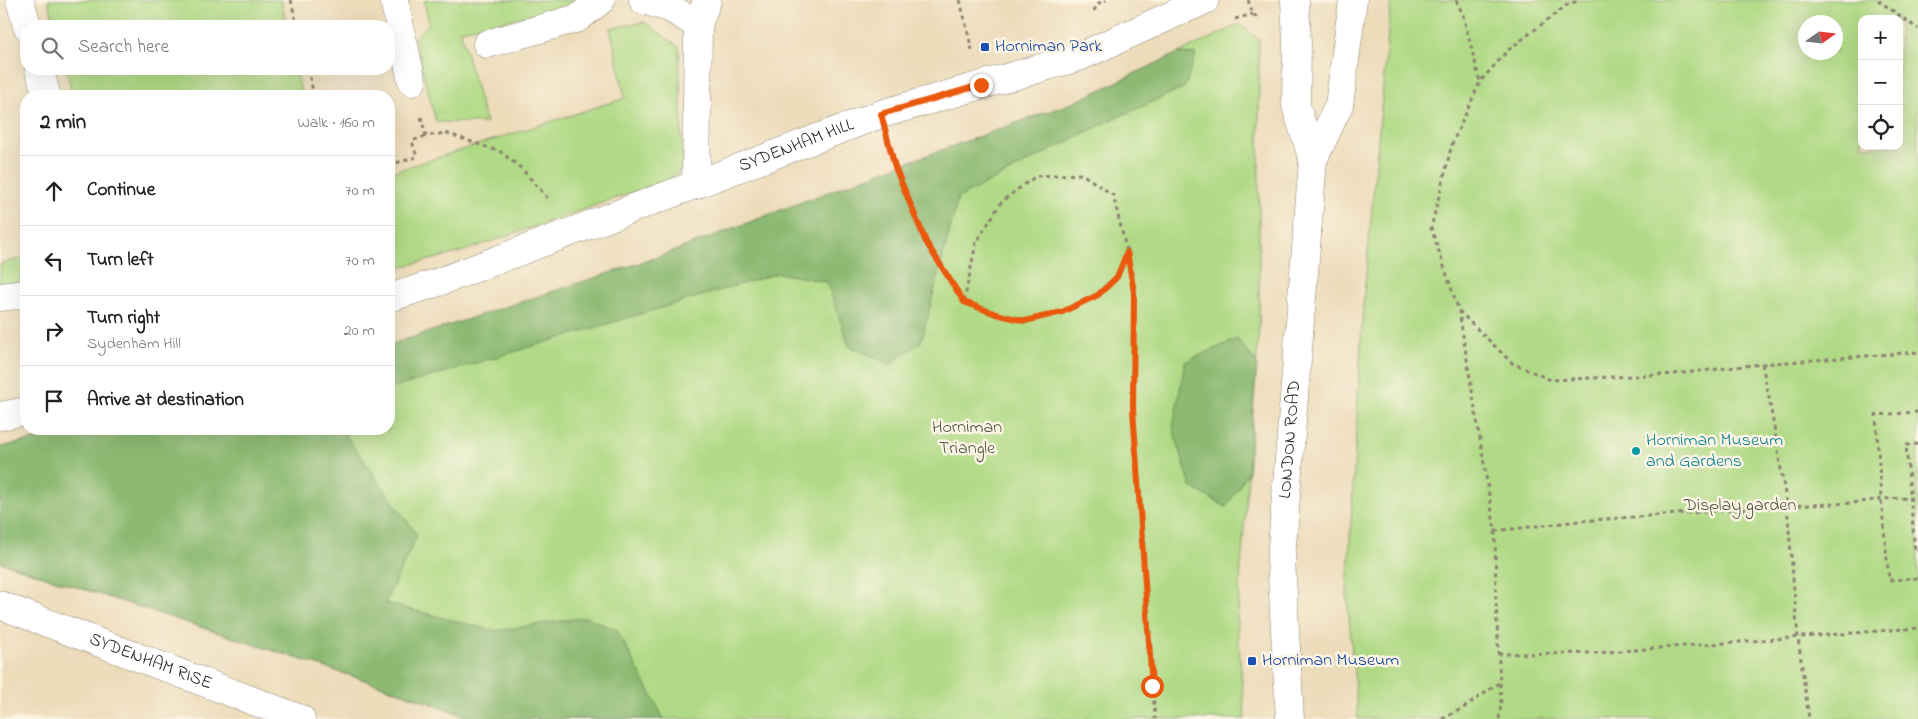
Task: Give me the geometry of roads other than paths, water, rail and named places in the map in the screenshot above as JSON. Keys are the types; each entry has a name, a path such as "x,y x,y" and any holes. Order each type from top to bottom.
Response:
{"main road":[{"path":"20,0 26,20"},
{"path":"394,0 412,82"},
{"path":"487,44 578,18 601,0"},
{"path":"643,0 670,8 698,25"},
{"path":"696,185 698,25 707,0"},
{"name":"SYDENHAM HILL","path":"395,296 439,282 881,114 1079,57 1205,0"},
{"name":"LONDON ROAD","path":"1295,0 1297,43 1296,106 1313,160"},
{"name":"LONDON ROAD","path":"1290,719 1281,559 1313,160 1339,105 1353,0"},
{"path":"41,75 45,90"},
{"path":"0,296 20,294"},
{"path":"0,416 20,412"},
{"name":"SYDENHAM RISE","path":"0,606 301,719"}],"place":[{"name":"Horniman Park","path":"985,47"},
{"name":"Horniman Museum and Gardens","path":"1636,451"},
{"name":"Horniman Museum","path":"1252,661"}],"park label":[{"name":"Horniman Triangle","path":"967,438"},
{"name":"Display garden","path":"1740,506"}]}
